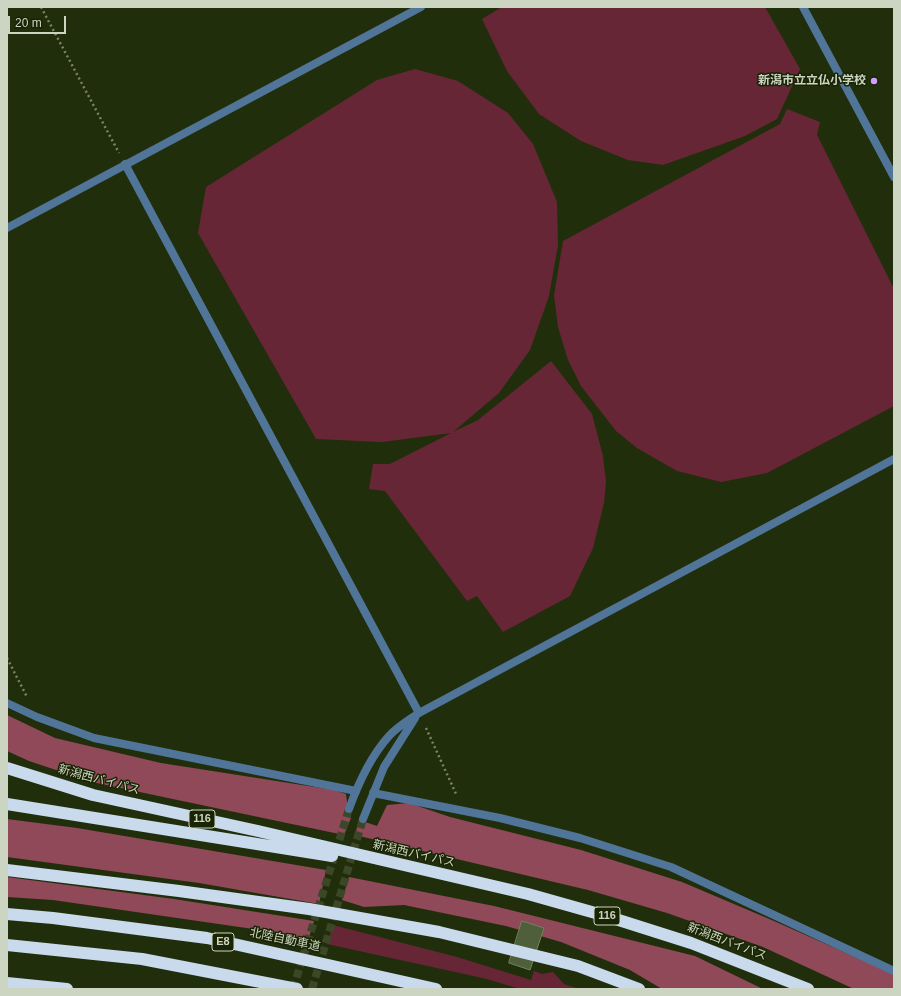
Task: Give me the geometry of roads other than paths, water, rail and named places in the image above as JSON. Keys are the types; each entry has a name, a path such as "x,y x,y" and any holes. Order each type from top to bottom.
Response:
{"highway":[{"name":"新潟西バイパス","path":"7,768 93,795 258,831 399,866 528,894 606,916 691,943 808,989"},
{"path":"7,804 264,847 399,866"},
{"path":"7,870 187,892 309,909 439,932 578,966 639,989"},
{"name":"北陸自動車道","path":"7,914 53,918 207,938 436,989"},
{"path":"7,944 142,959 297,989"},
{"path":"7,983 67,989"}],"street":[{"path":"7,228 421,7"},
{"path":"803,7 894,177"},
{"path":"125,164 419,713"},
{"path":"349,809 356,791 371,762 390,736 419,713 894,459"},
{"path":"7,703 37,717 94,738 356,791"},
{"path":"364,819 384,767 419,713"},
{"path":"373,793 465,811 580,838 671,867 894,971"}],"tunnel":[{"path":"293,989 349,809"},
{"path":"312,989 363,819"}],"place":[{"name":"新潟市立立仏小学校","path":"874,81"}]}
